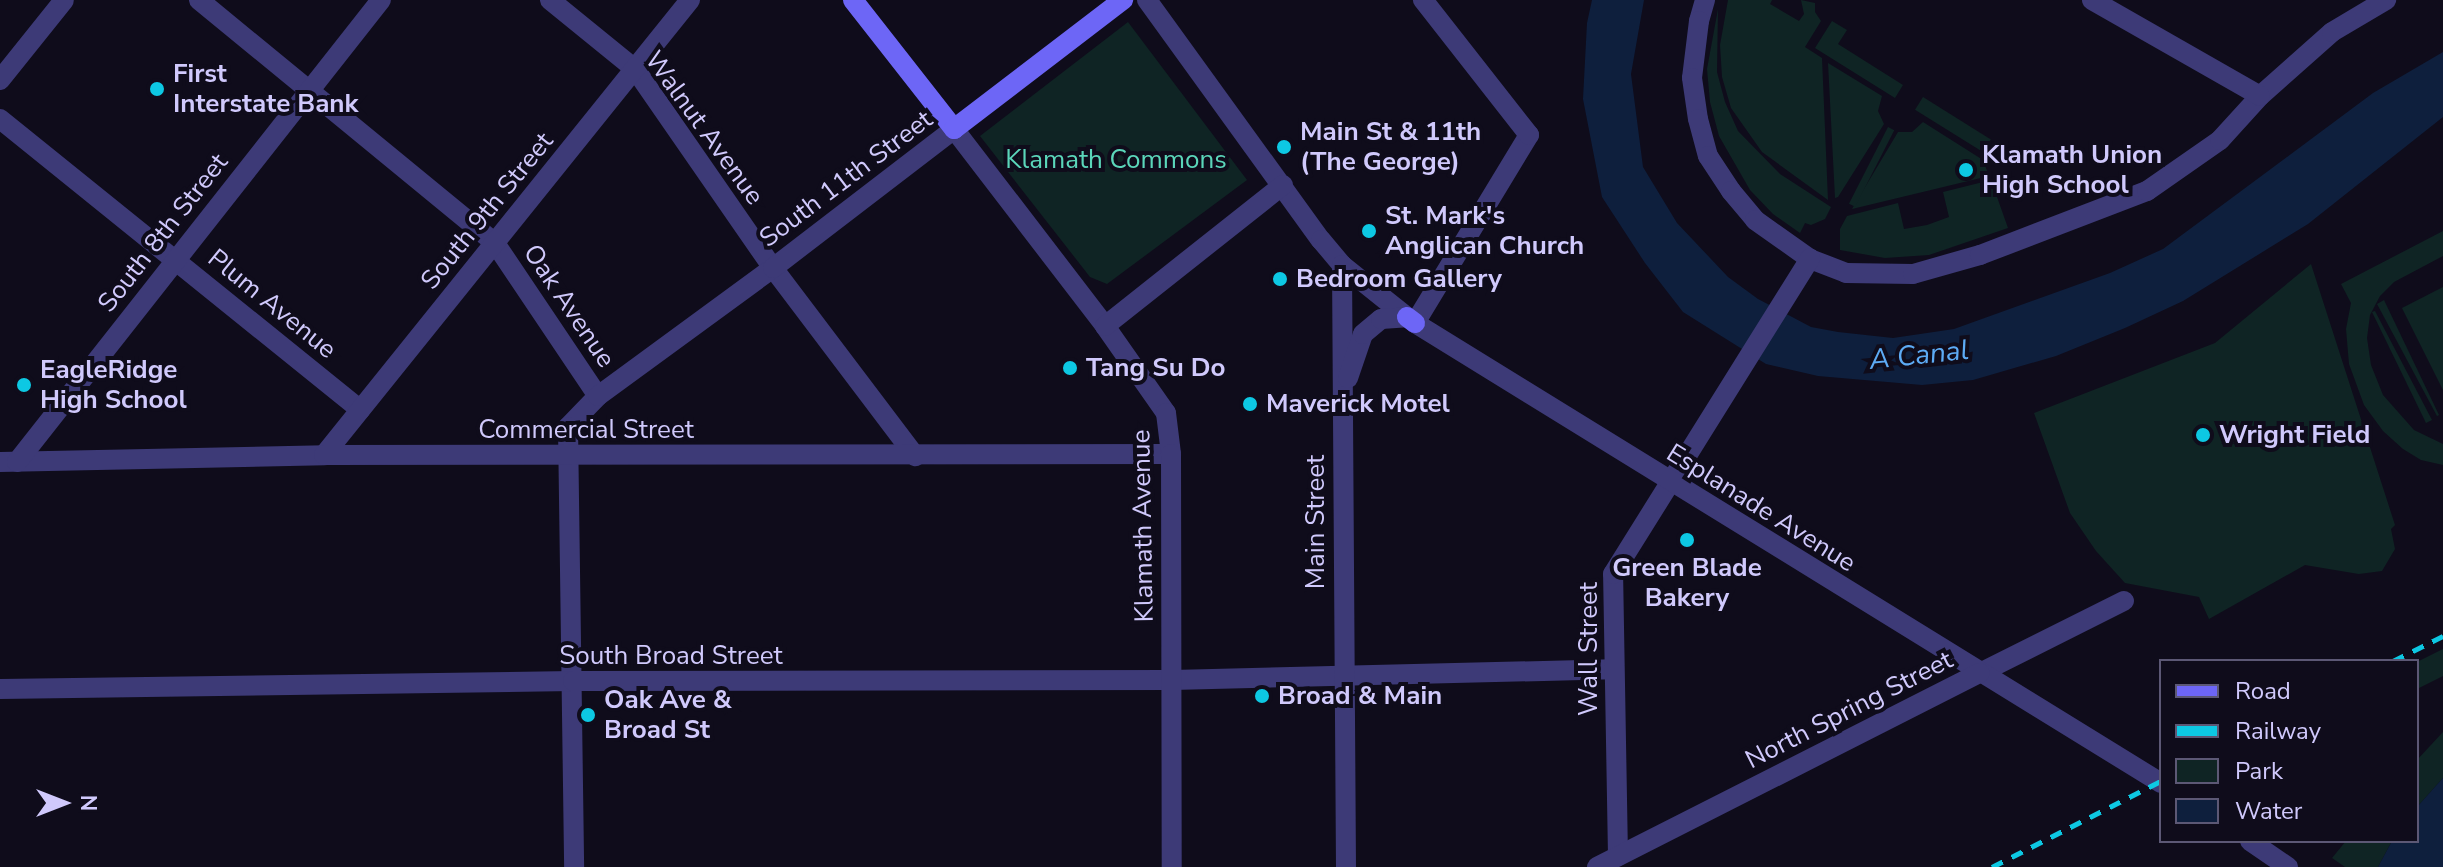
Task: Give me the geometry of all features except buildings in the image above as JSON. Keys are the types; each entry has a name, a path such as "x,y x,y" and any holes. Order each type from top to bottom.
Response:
{"main road":[{"name":"Klamath Avenue","path":"853,0 954,129"},
{"name":"South 11th Street","path":"954,129 1123,0"}],"street":[{"path":"0,80 64,0"},
{"name":"Oak Avenue","path":"199,0 495,243 598,396 568,427 574,867"},
{"name":"South 8th Street","path":"8,462 381,0"},
{"name":"Walnut Avenue","path":"550,0 635,69 773,268 915,456"},
{"name":"South 9th Street","path":"324,455 690,0"},
{"path":"1147,0 1342,265"},
{"path":"1342,399 1363,334 1381,319 1411,320 1529,135 1423,0"},
{"path":"1705,0 1699,21 1692,78 1698,119 1708,156 1755,220 1810,259 1846,273 1913,274 1980,255 2147,191 2220,140 2260,96 2332,32 2386,0"},
{"path":"2092,0 2260,96"},
{"name":"Plum Avenue","path":"0,119 360,410"},
{"name":"South 11th Street","path":"598,396 773,268 954,129"},
{"name":"Klamath Avenue","path":"954,129 1105,326 1166,413 1171,454 1172,867"},
{"path":"1105,326 1283,185"},
{"name":"Wall Street","path":"1618,856 1612,669 1613,574 1810,259"},
{"name":"Esplanade Avenue","path":"1342,265 1411,320 1669,483 2159,782"},
{"name":"Main Street","path":"1342,265 1346,867"},
{"name":"Commercial Street","path":"8,462 324,455 1171,454"},
{"name":"North Spring Street","path":"1597,867 2124,601"},
{"name":"South Broad Street","path":"0,689 573,681 1172,680 1612,669"},
{"path":"2253,843 2288,867"}],"green space":[{"path":"1728,0 1772,0 1770,4 1799,21 1804,14 1801,0 1815,3 1815,12 1821,21 1805,47 1822,58 1828,200 1762,152 1731,108 1722,77 1720,45"},
{"path":"1718,9 1717,72 1725,102 1738,131 1780,174 1831,207 1825,219 1811,225 1805,223 1800,233 1773,214 1750,190 1719,136 1710,102 1707,69"},
{"path":"1832,21 1847,30 1838,44 1903,85 1895,98 1815,48"},
{"name":"Klamath Commons","path":"1128,22 1247,180 1107,284 1090,277 980,136"},
{"path":"1828,63 1882,96 1878,111 1884,124 1835,198"},
{"path":"1923,97 1991,139 1983,152 1915,110"},
{"path":"1923,122 1983,160 1989,176 1852,209 1898,132 1912,132"},
{"path":"1888,127 1894,130 1855,207 1849,204"},
{"path":"1991,180 2008,228 1929,255 1885,258 1840,250 1840,229 1847,216 1898,203 1904,229 1927,225 1949,217 1943,192"},
{"path":"2443,231 2443,256 2394,282 2380,296 2370,315 2367,338 2371,365 2383,395 2414,430 2443,444 2443,465 2421,460 2403,449 2383,431 2364,405 2349,364 2346,329 2351,303 2341,284"},
{"name":"Wright Field","path":"2311,264 2395,525 2391,529 2395,549 2382,571 2359,574 2305,565 2209,619 2199,597 2125,583 2096,551 2070,513 2034,413 2215,343"},
{"path":"2443,287 2443,390 2402,308"},
{"path":"2384,300 2439,415 2437,416 2377,304"},
{"path":"2375,311 2432,420 2426,423 2372,312"},
{"path":"2443,649 2443,676 2419,688 2419,661"},
{"path":"2443,732 2443,778 2419,805 2419,758"},
{"path":"2344,843 2391,843 2378,867 2345,867 2332,858"}],"water":[{"name":"A Canal","path":"1592,0 1644,0 1631,74 1643,167 1677,223 1728,277 1758,299 1811,327 1838,332 1893,338 1954,329 2110,273 2163,249 2373,93 2443,52 2443,117 2308,224 2183,301 2125,328 2056,356 1973,380 1922,385 1818,376 1766,364 1683,312 1645,263 1602,197 1583,99 1587,23"},
{"path":"2443,778 2443,867 2378,867 2391,843 2419,843 2419,805"}],"railway":[{"path":"2397,659 2443,636"},
{"path":"1992,867 2159,782"}],"place":[{"name":"First Interstate Bank","path":"157,89"},
{"name":"Main St & 11th (The George)","path":"1284,147"},
{"name":"Klamath Union High School","path":"1966,170"},
{"name":"St. Mark's Anglican Church","path":"1369,231"},
{"name":"Bedroom Gallery","path":"1280,279"},
{"name":"Tang Su Do","path":"1070,368"},
{"name":"EagleRidge High School","path":"24,385"},
{"name":"Maverick Motel","path":"1250,404"},
{"name":"Wright Field","path":"2203,435"},
{"name":"Green Blade Bakery","path":"1687,540"},
{"name":"Broad & Main","path":"1262,696"},
{"name":"Oak Ave & Broad St","path":"588,715"}]}
